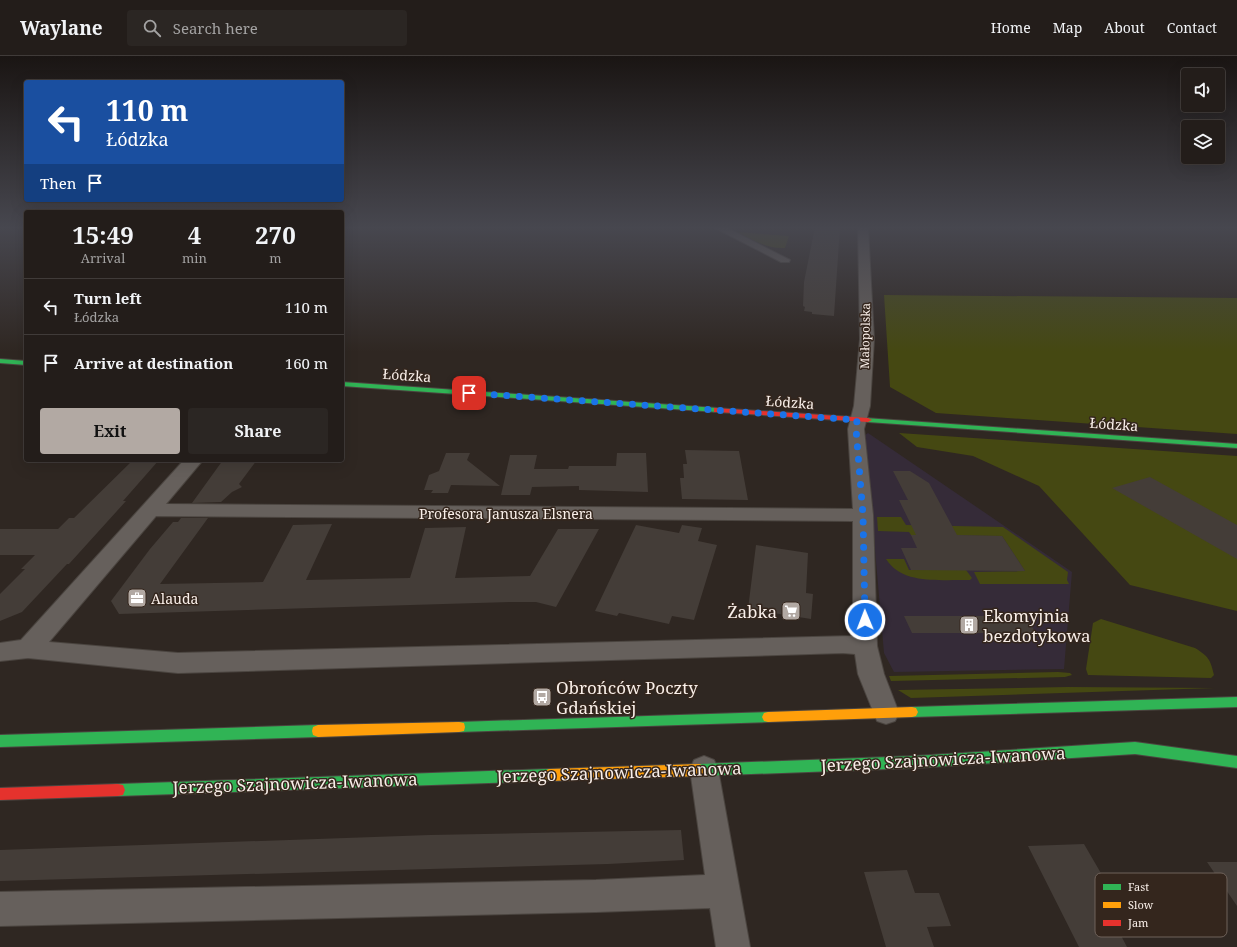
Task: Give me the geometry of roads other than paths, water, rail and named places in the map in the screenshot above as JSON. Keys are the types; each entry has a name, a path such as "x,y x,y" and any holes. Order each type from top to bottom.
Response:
{"main road":[{"path":"0,361 24,362"},
{"name":"Łódzka","path":"344,384 1237,446"},
{"path":"0,741 1233,703"},
{"name":"Jerzego Szajnowicza-Iwanowa","path":"0,794 915,762 1135,748 1237,762"}],"street":[{"name":"Małopolska","path":"864,269 867,339 862,406 857,420 856,429 863,515 865,646 872,679 886,713"},
{"path":"28,649 192,462"},
{"name":"Profesora Janusza Elsnera","path":"149,510 863,515"},
{"path":"0,652 28,649 178,663 843,644 865,646"},
{"path":"704,769 734,947"},
{"path":"0,909 588,896 725,891"}],"place":[{"name":"Alauda","path":"137,598"},
{"name":"Żabka","path":"791,611"},
{"name":"Ekomyjnia bezdotykowa","path":"969,625"},
{"name":"Obrońców Poczty Gdańskiej","path":"542,697"}]}
